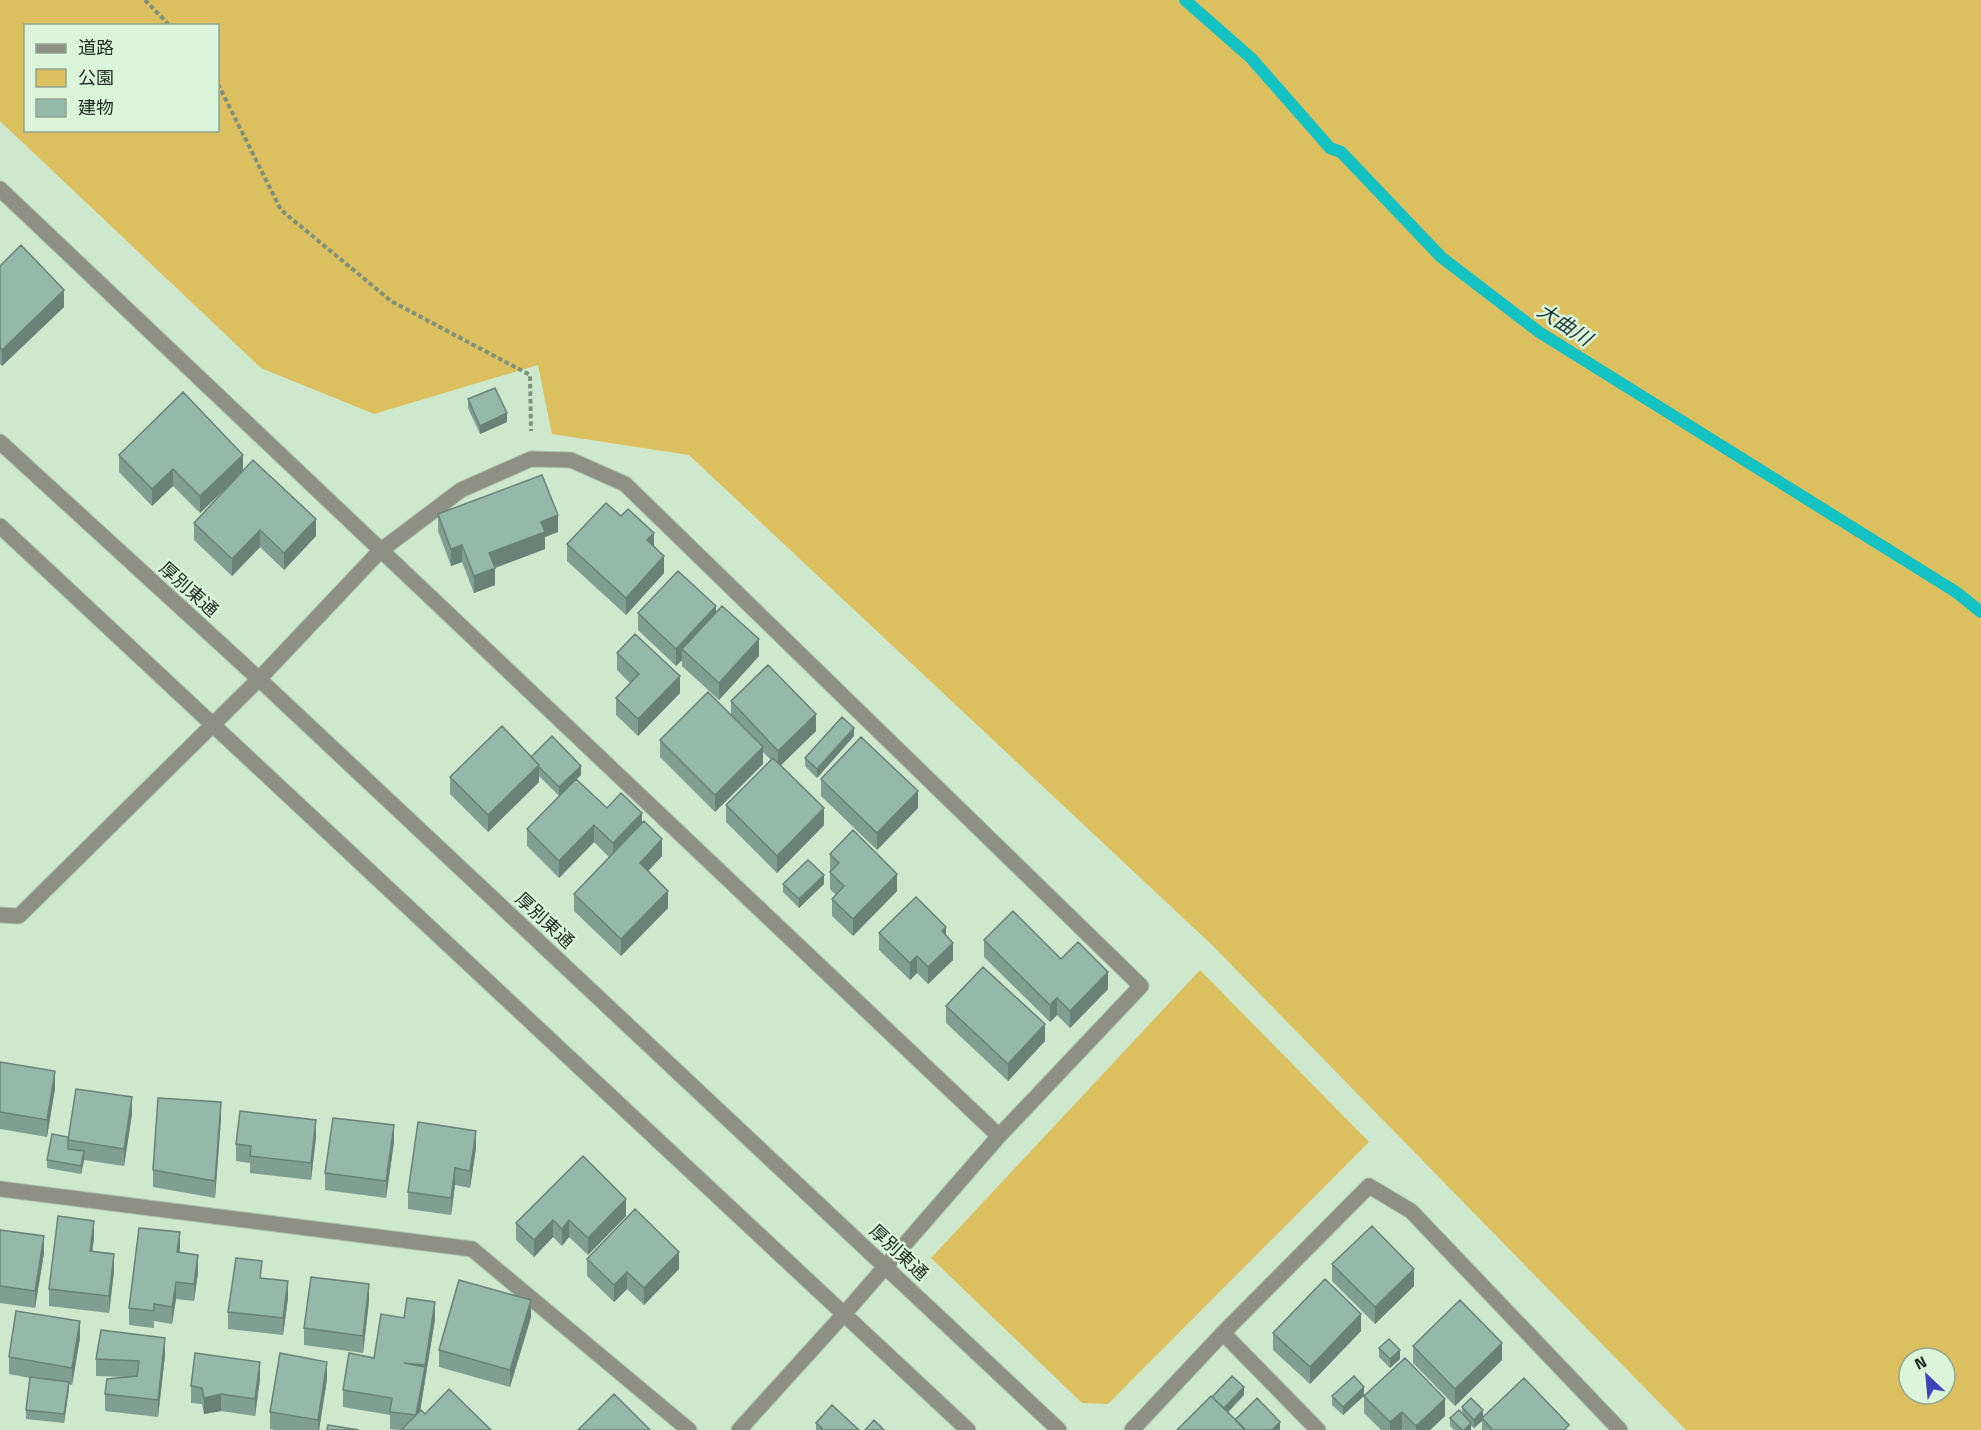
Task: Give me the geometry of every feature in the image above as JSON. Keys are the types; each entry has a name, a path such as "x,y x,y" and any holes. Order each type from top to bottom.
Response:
{"street":[{"path":"0,189 999,1136"},
{"name":"厚別東通","path":"0,442 259,679 1059,1430"},
{"path":"0,915 19,916 259,679 380,551 460,490 531,459 572,460 625,484 1141,986 999,1136 845,1313 739,1430"},
{"path":"0,526 968,1430"},
{"path":"1132,1430 1223,1333 1370,1186 1411,1211 1620,1430"},
{"path":"0,1189 472,1249 689,1430"},
{"path":"1223,1333 1318,1430"}],"path":[{"path":"145,0 168,24"},
{"path":"219,86 281,210 391,301 530,375 531,459"}],"green space":[{"path":"0,0 1981,0 1981,1430 1686,1430 1212,945 689,455 552,434 538,365 374,414 261,368 0,121"},
{"path":"1200,970 1369,1142 1108,1404 1082,1403 931,1258"}],"building":[{"path":"21,245 64,290 2,350 0,347 0,266"},
{"path":"495,388 507,413 480,426 468,399"},
{"path":"183,392 243,455 200,496 173,469 152,489 119,455"},
{"path":"253,460 316,519 284,553 260,530 232,559 194,523"},
{"path":"542,475 558,515 541,522 545,532 489,553 495,568 474,576 462,545 451,549 438,514"},
{"path":"606,503 621,516 628,509 654,533 647,540 664,556 626,598 567,544"},
{"path":"678,571 716,606 676,649 638,613"},
{"path":"722,606 759,639 719,683 682,649"},
{"path":"635,634 680,676 638,719 616,698 639,674 617,653"},
{"path":"768,665 816,714 778,751 731,701"},
{"path":"708,692 763,747 715,795 660,740"},
{"path":"842,717 854,728 817,769 805,758"},
{"path":"502,726 539,765 488,815 450,777"},
{"path":"552,736 581,766 559,787 531,757"},
{"path":"861,737 918,791 877,833 821,779"},
{"path":"773,758 824,808 777,856 726,805"},
{"path":"576,779 607,808 621,793 642,813 613,843 594,825 559,861 527,829"},
{"path":"644,821 662,839 640,863 668,891 621,939 574,894"},
{"path":"853,830 897,874 853,919 832,899 844,886 830,872 839,863 830,854"},
{"path":"808,860 824,875 799,899 783,884"},
{"path":"916,897 946,927 942,931 953,943 928,967 917,956 910,963 879,933"},
{"path":"1013,911 1061,959 1078,942 1108,972 1070,1011 1057,998 1050,1005 984,940"},
{"path":"983,967 1045,1024 1008,1064 946,1006"},
{"path":"0,1062 55,1071 47,1120 0,1112"},
{"path":"76,1089 132,1097 124,1149 68,1140"},
{"path":"158,1098 221,1102 215,1181 153,1170"},
{"path":"240,1111 316,1120 311,1163 250,1156 251,1146 236,1144"},
{"path":"333,1118 394,1125 386,1181 325,1173"},
{"path":"418,1122 476,1131 470,1171 455,1168 451,1198 408,1192"},
{"path":"52,1134 68,1137 68,1149 84,1151 81,1166 47,1160"},
{"path":"583,1156 626,1199 588,1238 569,1220 562,1229 553,1220 534,1240 516,1223"},
{"path":"635,1209 679,1252 644,1288 627,1272 614,1285 587,1259"},
{"path":"58,1216 94,1221 90,1251 114,1254 109,1296 49,1289"},
{"path":"1372,1226 1414,1269 1375,1307 1332,1264"},
{"path":"139,1228 180,1232 177,1252 198,1255 194,1284 176,1282 172,1307 154,1304 154,1311 129,1308"},
{"path":"0,1230 44,1236 35,1291 0,1286"},
{"path":"236,1258 262,1261 260,1278 288,1281 283,1318 228,1312"},
{"path":"311,1277 369,1284 363,1336 304,1328"},
{"path":"1325,1279 1361,1314 1310,1367 1273,1333"},
{"path":"459,1280 531,1300 510,1370 439,1350"},
{"path":"407,1298 435,1302 425,1365 404,1363 425,1367 416,1415 390,1412 392,1398 343,1390 349,1353 374,1358 381,1314 404,1318"},
{"path":"1460,1300 1502,1343 1455,1389 1413,1346"},
{"path":"16,1311 80,1321 72,1368 9,1357"},
{"path":"101,1330 165,1338 158,1400 105,1394 107,1379 137,1376 139,1361 96,1359"},
{"path":"1389,1339 1400,1350 1390,1359 1379,1348"},
{"path":"195,1353 260,1362 255,1399 221,1394 204,1398 202,1388 191,1386"},
{"path":"280,1353 327,1362 318,1420 270,1412"},
{"path":"1405,1358 1445,1399 1416,1426 1402,1412 1390,1422 1364,1396"},
{"path":"1232,1376 1244,1387 1224,1408 1212,1397"},
{"path":"1354,1376 1364,1387 1343,1407 1332,1396"},
{"path":"30,1377 69,1382 64,1414 26,1410"},
{"path":"1524,1378 1569,1425 1564,1430 1493,1430 1482,1418"},
{"path":"449,1389 491,1430 401,1430 421,1410 425,1414"},
{"path":"614,1394 650,1430 578,1430"},
{"path":"1211,1396 1245,1429 1177,1430"},
{"path":"1257,1398 1280,1422 1272,1430 1245,1430 1235,1420"},
{"path":"1471,1398 1483,1410 1474,1420 1462,1407"},
{"path":"832,1405 859,1430 821,1430 822,1428 816,1423"},
{"path":"1459,1410 1471,1423 1464,1430 1450,1418"},
{"path":"874,1420 884,1430 865,1430"},
{"path":"328,1425 359,1430 327,1430"}],"waterway":[{"name":"大曲川","path":"1185,0 1251,58 1330,148 1341,152 1441,257 1539,332 1956,592 1981,612"}]}
